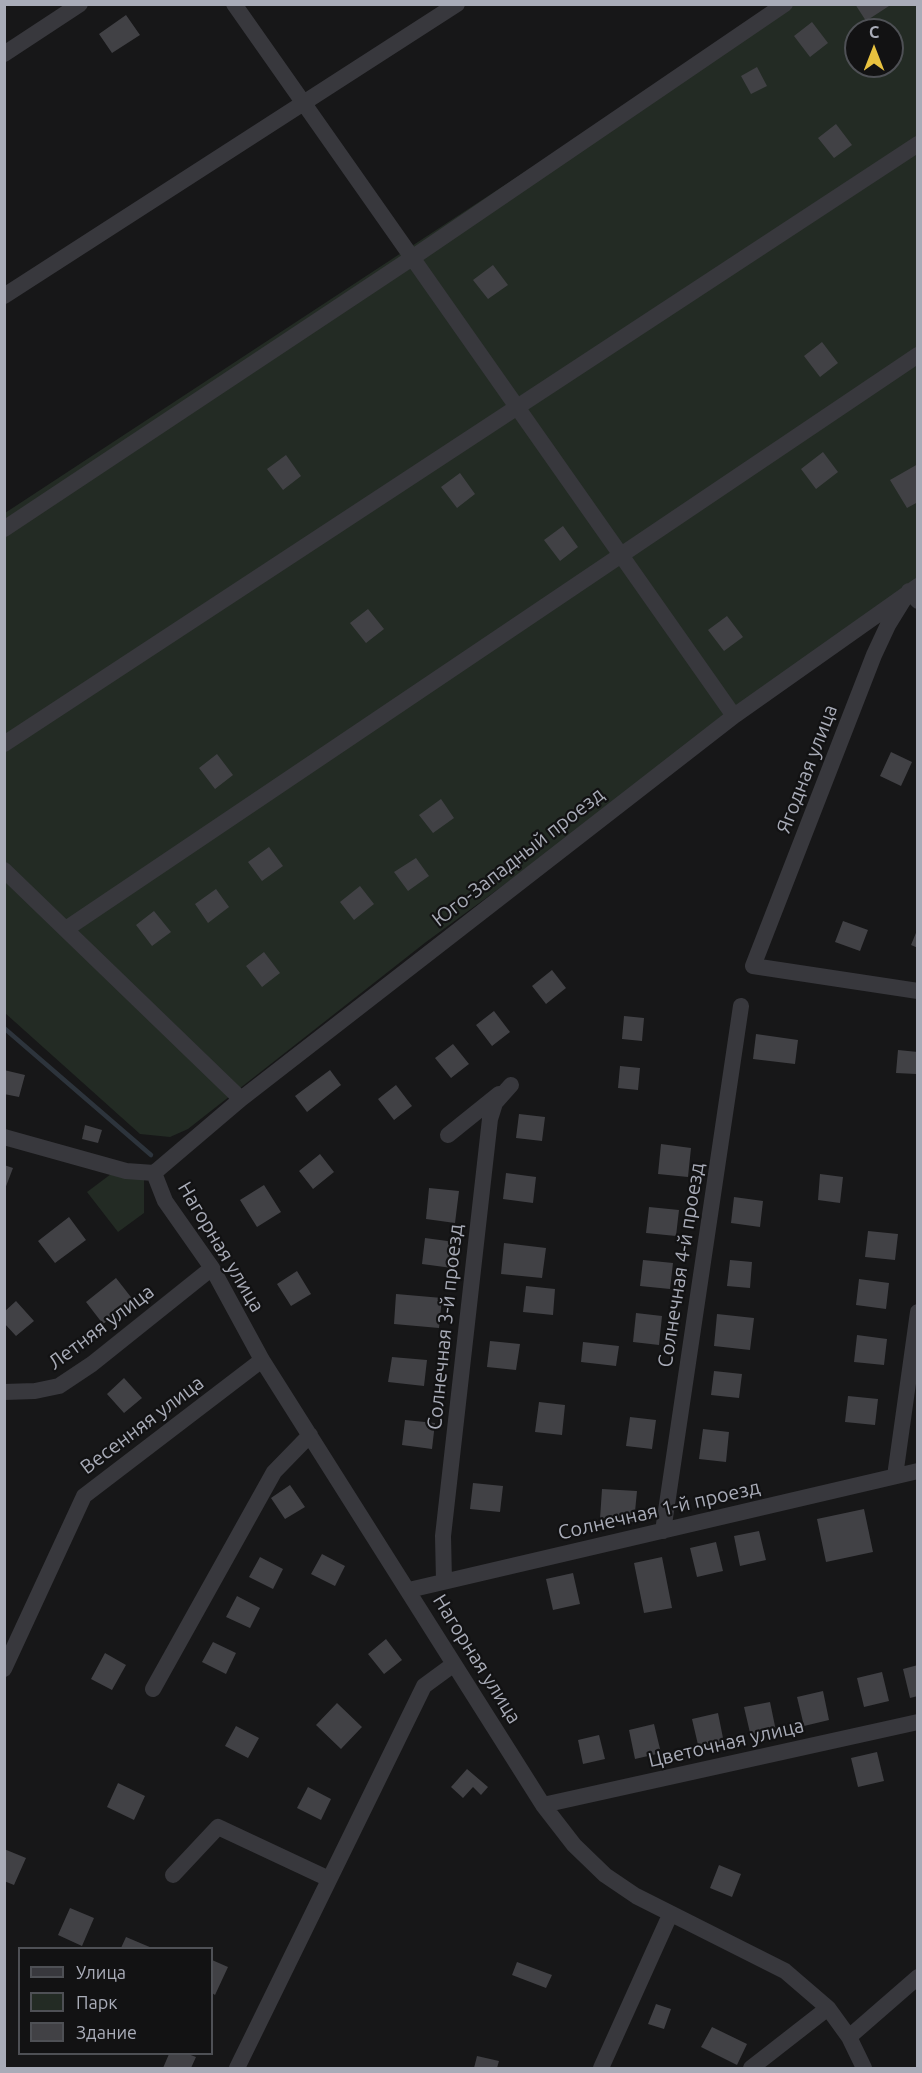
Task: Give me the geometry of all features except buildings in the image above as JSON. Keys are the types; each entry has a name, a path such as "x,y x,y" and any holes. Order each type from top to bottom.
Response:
{"street":[{"path":"4,54 80,4"},
{"path":"234,4 734,716"},
{"path":"4,296 457,4"},
{"path":"4,529 412,258 784,4"},
{"path":"4,744 918,144"},
{"path":"66,930 918,355"},
{"name":"Юго-Западный проезд","path":"154,1173 241,1099 734,716 915,593"},
{"name":"Ягодная улица","path":"915,593 888,625 874,655 753,966 918,991"},
{"path":"4,870 241,1099"},
{"name":"Солнечная 4-й проезд","path":"663,1531 741,1006"},
{"name":"Солнечная 3-й проезд","path":"444,1581 443,1536 489,1119 495,1103 511,1084 447,1135"},
{"path":"4,1137 117,1169 154,1173"},
{"name":"Нагорная улица","path":"154,1173 165,1201 212,1268 262,1360 543,1805 574,1845 605,1875 636,1896 785,1971 828,2008 849,2037 864,2068"},
{"name":"Летняя улица","path":"4,1392 35,1391 59,1386 92,1364 212,1268"},
{"path":"894,1476 918,1312"},
{"name":"Весенняя улица","path":"4,1669 84,1496 262,1360"},
{"path":"153,1689 274,1472 310,1435"},
{"name":"Солнечная 1-й проезд","path":"409,1590 918,1471"},
{"path":"237,2068 424,1686 454,1664"},
{"name":"Цветочная улица","path":"543,1805 918,1722"},
{"path":"173,1875 218,1827 329,1879"},
{"path":"601,2068 670,1915"},
{"path":"849,2037 918,1977"},
{"path":"751,2068 828,2008"}],"green space":[{"path":"779,5 917,5 917,582 426,942 188,1129 170,1137 140,1134 5,1013 5,513"},
{"path":"111,1174 144,1180 144,1213 118,1232 87,1192"}],"waterway":[{"path":"4,1028 151,1155"}]}
